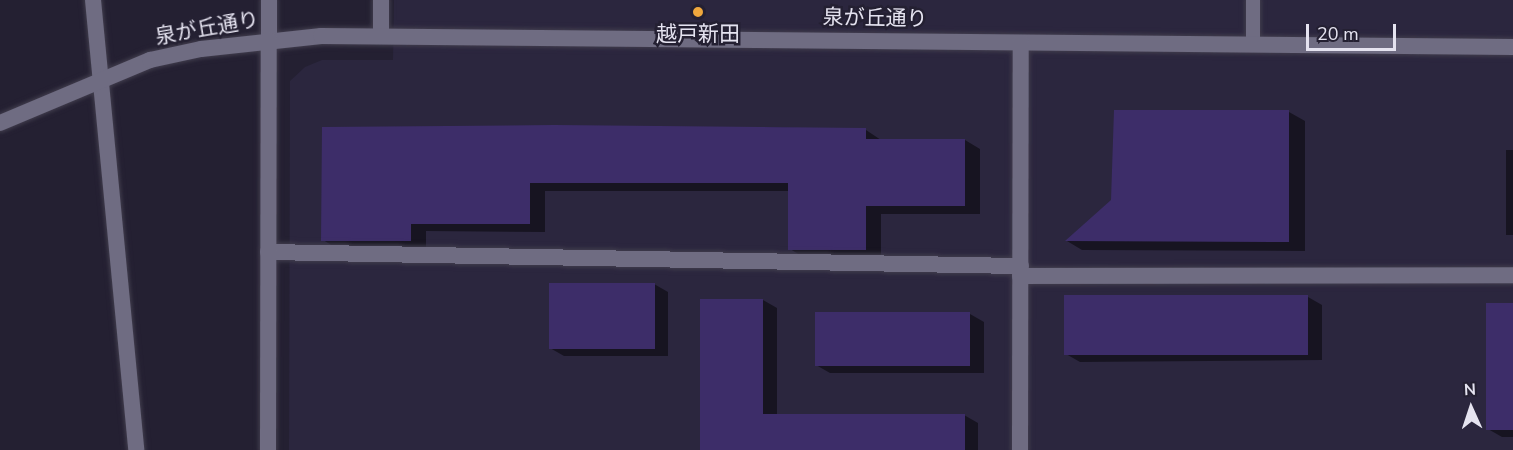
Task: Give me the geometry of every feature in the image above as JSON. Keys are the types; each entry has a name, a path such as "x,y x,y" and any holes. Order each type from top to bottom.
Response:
{"street":[{"path":"93,0 136,450"},
{"path":"268,450 269,0"},
{"path":"381,0 381,35"},
{"name":"泉が丘通り","path":"0,123 99,79 150,60 269,40 381,35 1513,47"},
{"path":"1020,450 1021,43"},
{"path":"268,252 1021,271 1513,275"}],"lane":[{"path":"1253,0 1253,45"}],"shaded area":[{"path":"394,0 1513,0 1513,450 289,450 290,81 305,67 322,60 393,60"}],"building":[{"path":"1114,110 1289,110 1289,242 1065,241 1111,200"},
{"path":"554,125 866,128 866,139 965,139 965,206 866,206 866,250 788,250 788,183 530,183 530,224 411,224 411,241 321,241 322,127"},
{"path":"549,283 655,283 655,349 549,349"},
{"path":"1064,295 1308,295 1308,355 1064,355"},
{"path":"700,299 763,299 763,414 965,414 965,450 700,450"},
{"path":"1486,303 1513,303 1513,430 1486,430"},
{"path":"815,312 970,312 970,366 815,366"}],"place":[{"name":"越戸新田","path":"698,12"}]}
